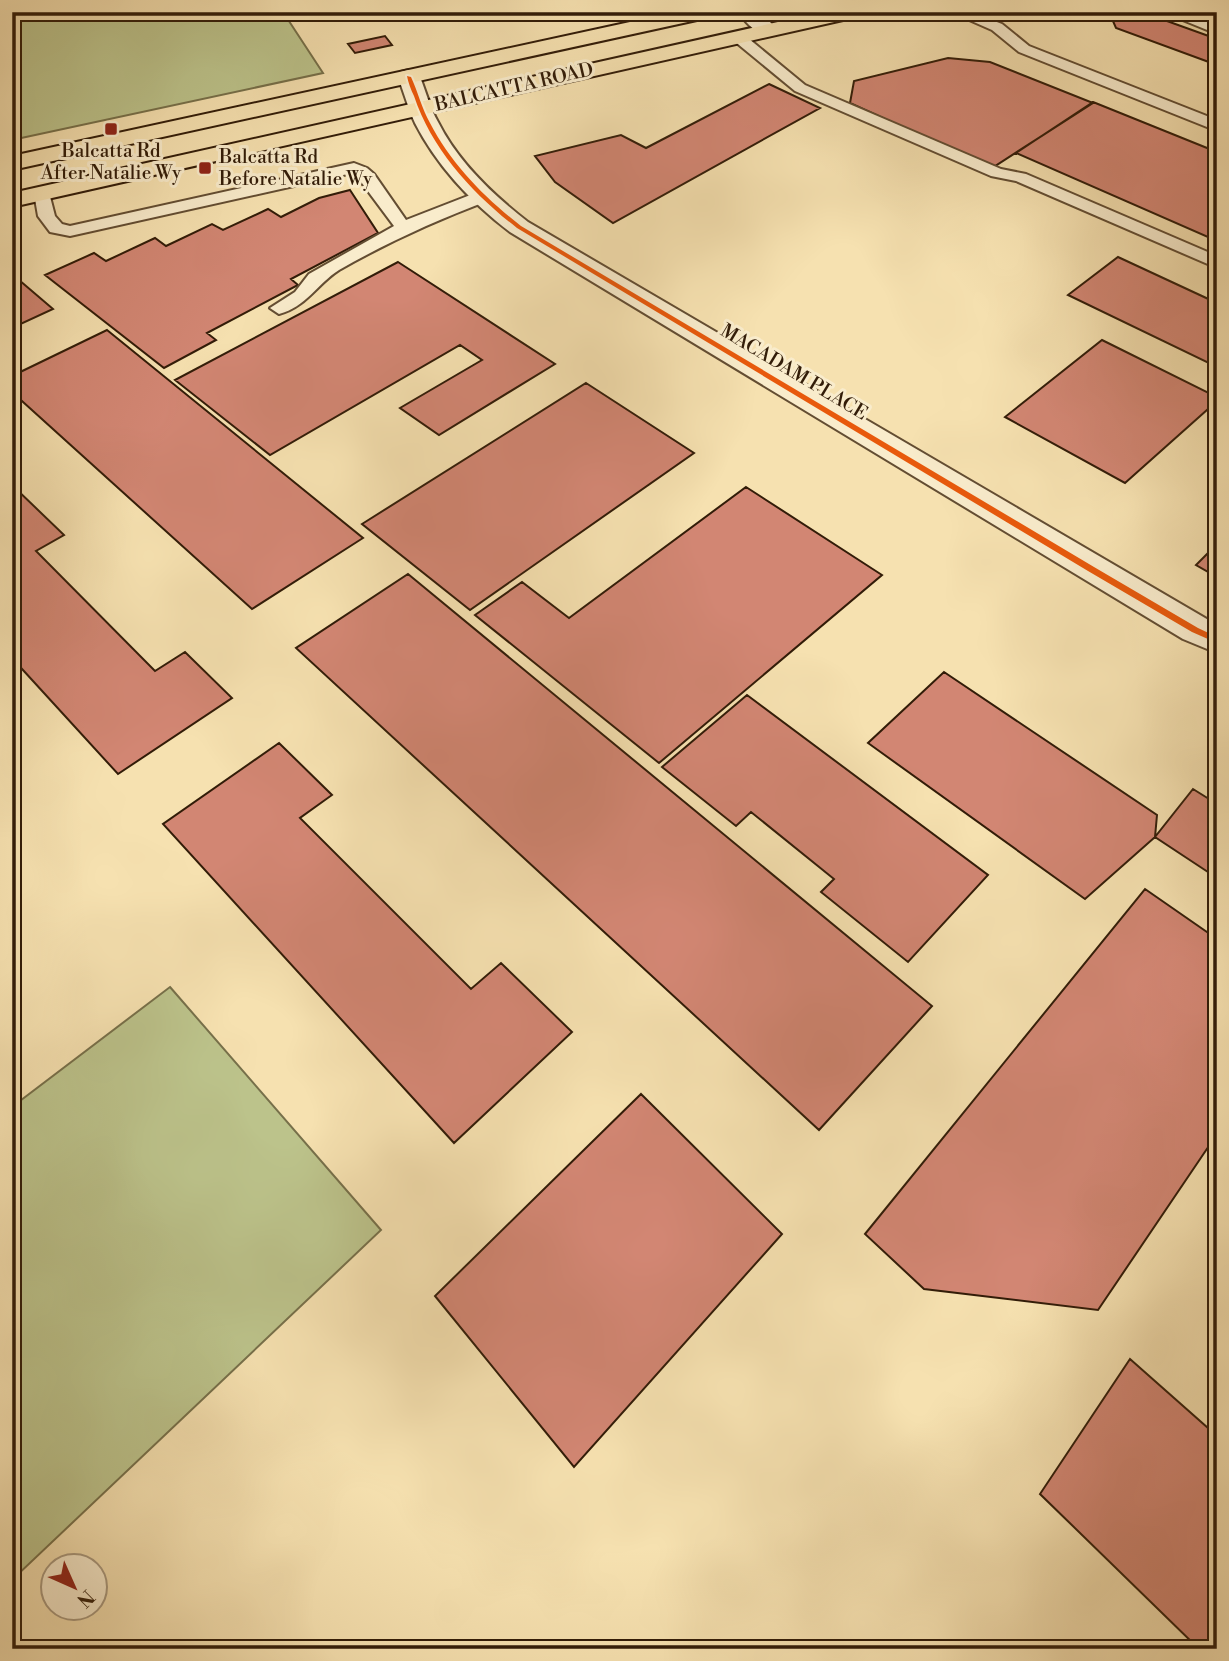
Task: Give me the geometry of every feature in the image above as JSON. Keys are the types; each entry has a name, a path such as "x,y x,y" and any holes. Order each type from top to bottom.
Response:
{"main road":[{"name":"BALCATTA ROAD","path":"12,163 706,12"},
{"name":"BALCATTA ROAD","path":"12,200 852,12"}],"street":[{"path":"748,12 768,30"},
{"name":"MACADAM PLACE","path":"409,77 429,127 452,159 508,219 551,248 1160,610 1217,640"}],"lane":[{"path":"958,12 995,20 1024,49 1217,127"},
{"path":"1170,12 1217,30"},
{"path":"738,37 800,88 997,173 1020,177 1217,263"},
{"path":"42,193 47,216 56,228 83,230 354,168 363,172 393,218 406,228"},
{"path":"279,308 301,296 316,278 332,267 406,228 484,196"}],"green space":[{"path":"12,12 283,12 323,73 12,140"},
{"path":"170,987 381,1230 42,1552 38,1552 38,1555 12,1580 12,1107"}],"building":[{"path":"1109,12 1142,12 1217,39 1217,65 1116,28"},
{"path":"1188,12 1217,12 1217,23"},
{"path":"385,36 392,45 355,53 348,44"},
{"path":"948,58 990,62 1093,103 992,168 850,103 854,81"},
{"path":"769,84 820,108 613,223 555,182 535,156 621,135 646,148"},
{"path":"1093,102 1217,152 1217,241 1016,153"},
{"path":"350,190 378,233 291,279 298,285 207,333 216,340 164,368 45,275 94,253 106,261 155,238 166,246 212,224 223,230 268,209 281,217 319,198"},
{"path":"1118,257 1217,303 1217,367 1068,295"},
{"path":"398,262 555,364 439,435 400,408 482,360 460,345 270,455 175,380"},
{"path":"12,274 53,309 12,328"},
{"path":"107,330 363,538 252,609 12,392 12,376"},
{"path":"1102,340 1217,397 1217,401 1125,483 1005,417"},
{"path":"586,383 694,453 470,610 362,524"},
{"path":"12,485 64,535 36,551 155,671 185,652 232,698 118,774 12,658"},
{"path":"746,487 882,575 659,763 475,615 522,582 569,618"},
{"path":"1217,544 1217,577 1196,565"},
{"path":"408,574 932,1006 819,1130 296,648"},
{"path":"944,672 1157,815 1155,837 1085,899 868,743"},
{"path":"747,695 988,875 908,962 821,892 834,879 751,812 736,826 662,767"},
{"path":"279,743 332,795 300,818 471,989 501,963 572,1032 454,1143 163,824"},
{"path":"1193,789 1217,804 1217,878 1155,837"},
{"path":"1145,889 1217,939 1217,1134 1098,1310 924,1289 865,1234"},
{"path":"641,1094 782,1234 574,1467 435,1296"},
{"path":"1130,1359 1217,1436 1217,1649 1199,1649 1040,1494"}],"cycle path":[{"path":"409,77 426,121 447,155 469,182 519,227 1091,569 1217,640"}],"place":[{"name":"Balcatta Rd After Natalie Wy","path":"111,129"},
{"name":"Balcatta Rd Before Natalie Wy","path":"205,168"}]}
